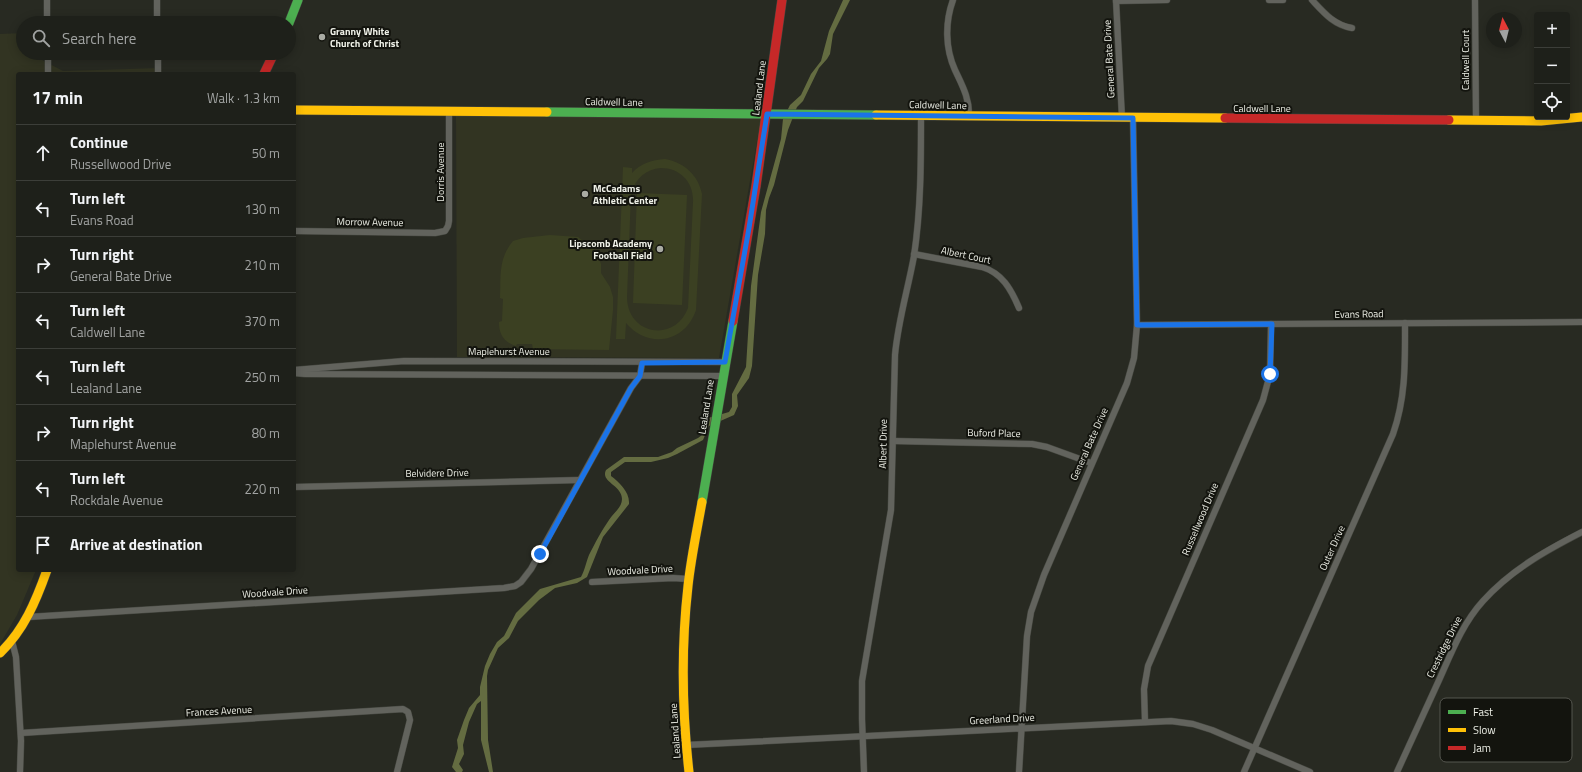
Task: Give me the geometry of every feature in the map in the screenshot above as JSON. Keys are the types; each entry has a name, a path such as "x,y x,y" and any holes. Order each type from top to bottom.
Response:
{"street":[{"path":"47,0 47,16"},
{"path":"157,0 157,16"},
{"path":"292,16 298,0"},
{"name":"Lealand Lane","path":"689,772 686,745 683,663 688,579 722,376 749,228 767,114 782,0"},
{"path":"953,0 948,26 948,44 954,69 966,92 969,117"},
{"path":"1116,0 1167,0"},
{"name":"General Bate Drive","path":"1116,0 1122,118"},
{"path":"1269,0 1283,0"},
{"path":"1312,0 1332,21 1344,27 1352,28"},
{"name":"Caldwell Court","path":"1474,0 1476,121"},
{"path":"48,60 48,72"},
{"path":"158,60 158,72"},
{"path":"265,72 271,60"},
{"name":"Caldwell Lane","path":"296,110 700,114 781,113 969,117 1476,121 1543,121 1582,117"},
{"name":"Dorris Avenue","path":"445,231 449,221 449,111"},
{"name":"Albert Drive","path":"864,772 863,675 891,510 895,346 914,254 920,201 921,116"},
{"name":"General Bate Drive","path":"1019,772 1027,636 1031,612 1044,575 1131,370 1135,352 1137,325 1133,118"},
{"name":"Morrow Avenue","path":"296,231 435,233 445,231"},
{"name":"Albert Court","path":"914,254 982,267 992,271 1006,282 1019,308"},
{"name":"Evans Road","path":"1137,325 1582,322"},
{"name":"Outer Drive","path":"1244,772 1394,429 1402,403 1404,387 1405,323"},
{"name":"Russellwood Drive","path":"1145,722 1144,687 1148,666 1263,400 1270,374 1272,324"},
{"name":"Maplehurst Avenue","path":"296,371 404,361 526,360 642,363 725,362"},
{"path":"580,480 631,388 640,376 642,363"},
{"name":"Maplehurst Avenue","path":"296,372 305,374 722,376"},
{"name":"Buford Place","path":"893,441 1032,444 1047,447 1091,463"},
{"name":"Belvidere Drive","path":"296,487 580,480"},
{"name":"Woodvale Drive","path":"28,617 504,588 515,586 521,582 540,554 580,480"},
{"name":"Crestridge Drive","path":"1397,772 1456,640 1473,614 1496,587 1519,569 1545,551 1582,532"},
{"path":"0,653 12,641 28,617 46,572"},
{"name":"Woodvale Drive","path":"592,582 666,578 688,579"},
{"path":"12,641 16,657 21,733 20,772"},
{"name":"Frances Avenue","path":"21,733 403,709 408,712 410,720 397,772"},
{"name":"Greerland Drive","path":"686,745 1171,721 1193,724 1224,734 1310,772"}],"shaded area":[{"path":"843,0 850,0 833,34 830,54 819,68 803,101 797,107 788,130 774,185 769,198 766,210 765,234 758,275 752,366 749,378 737,395 738,406 734,415 709,426 703,440 677,454 651,462 625,462 611,472 611,476 626,491 629,504 603,537 587,577 577,583 555,588 539,600 518,621 509,638 498,648 488,670 488,740 493,772 489,772 481,740 481,701 477,704 469,722 463,745 464,754 459,764 463,770 462,772 456,772 452,767 458,748 457,740 469,708 480,695 480,687 485,666 497,642 504,636 516,613 540,589 581,577 596,541 611,517 621,505 621,494 619,490 606,478 606,470 624,457 658,457 672,452 702,435 708,418 729,412 732,407 732,394 746,367 751,286 761,212 781,139 783,119 790,105 801,95 811,74 821,61 829,31"},
{"path":"16,33 16,60 42,60 63,71 161,68 162,72 16,72 16,572 35,572 17,615 0,644 0,34"},
{"path":"456,116 761,118 719,358 457,357"},
{"path":"665,159 679,163 690,171 697,181 702,194 696,310 691,321 684,330 665,339 645,337 626,323 625,339 616,339 623,167 632,168 632,173 643,164","holes":["661,168 680,173 688,182 693,195 688,308 682,319 673,326 663,330 653,330 643,327 635,320 629,310 627,298 631,193 636,183 646,172"]},
{"name":"Lipscomb Academy Football Field","path":"637,193 687,195 682,305 633,303"},
{"path":"550,235 578,237 596,251 601,264 601,273 610,287 613,297 609,350 533,349 532,344 517,344 516,346 505,340 501,334 499,322 502,321 503,299 500,298 501,268 505,254 513,241 523,238"}],"traffic: fast":[{"path":"292,16 298,0"},
{"path":"547,112 876,115"},
{"path":"702,502 733,321"}],"traffic: slow":[{"path":"296,110 547,112"},
{"path":"876,115 1225,118"},
{"path":"1449,120 1541,121 1582,117"},
{"path":"689,772 683,679 684,632 692,554 702,502"},
{"path":"0,653 23,625 46,572"}],"traffic: jam":[{"path":"733,321 756,186 782,0"},
{"path":"265,72 271,60"},
{"path":"1225,118 1449,120"}],"place":[{"name":"Granny White Church of Christ","path":"322,37"},
{"name":"McCadams Athletic Center","path":"585,194"},
{"name":"Lipscomb Academy Football Field","path":"660,249"}],"route":[{"path":"540,554 631,388 640,376 642,363 725,362 749,228 767,114 1133,118 1137,325 1272,324 1270,374"}]}
